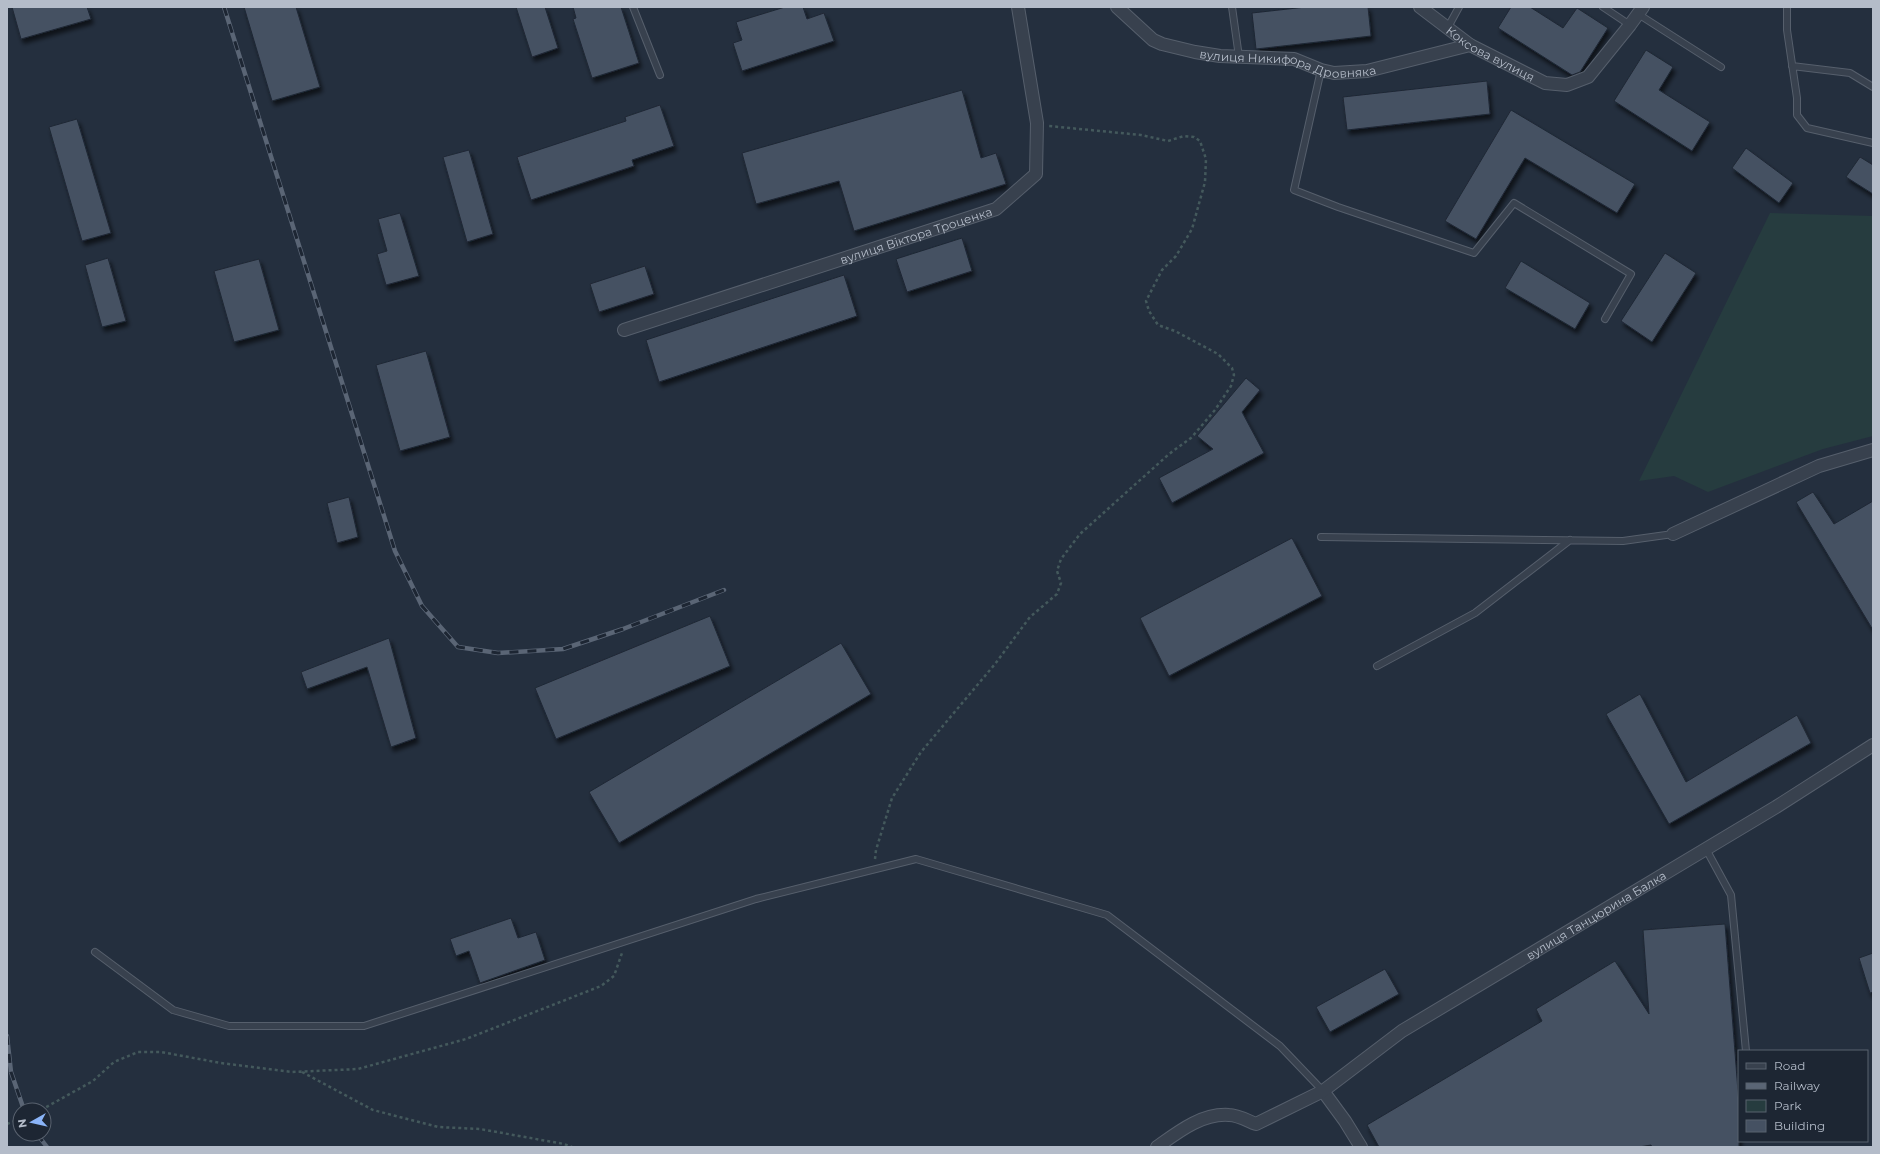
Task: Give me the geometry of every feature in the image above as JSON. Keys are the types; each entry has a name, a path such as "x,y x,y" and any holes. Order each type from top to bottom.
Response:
{"street":[{"name":"вулиця Віктора Троценка","path":"624,330 996,209 1036,174 1037,123 1018,7"},
{"name":"вулиця Никифора Дровняка","path":"1118,7 1153,40 1162,44 1195,52 1238,57 1294,59 1321,70 1343,73 1367,71 1470,45"},
{"name":"Коксова вулиця","path":"1420,7 1470,45 1545,83 1567,85 1588,77 1630,25"},
{"path":"1630,25 1641,9"},
{"path":"1673,534 1819,466 1873,450"},
{"name":"вулиця Танцюрина Балка","path":"1157,1147 1176,1133 1205,1117 1230,1115 1256,1124 1323,1091 1402,1031 1776,807 1873,745"},
{"path":"1323,1091 1345,1121 1361,1147"}],"lane":[{"path":"633,7 660,75"},
{"path":"1232,7 1238,57"},
{"path":"1447,29 1459,7"},
{"path":"1603,7 1630,25"},
{"path":"1787,7 1787,30 1798,115 1807,128 1873,143"},
{"path":"1641,9 1721,67"},
{"path":"1792,66 1850,73 1873,87"},
{"path":"1321,70 1294,190 1338,207 1474,253 1514,202 1631,274 1606,318"},
{"path":"1321,537 1623,541 1673,534"},
{"path":"1377,666 1475,613 1570,540"},
{"path":"1706,849 1731,895 1746,1050"},
{"path":"95,952 173,1010 229,1026 364,1026 756,900 916,859 1107,915 1280,1046 1323,1091"}],"path":[{"path":"874,869 876,850 892,798 921,752 994,664 1030,617 1057,594 1061,583 1057,571 1062,559 1080,534 1169,454 1190,438 1219,404 1231,386 1234,375 1232,368 1218,354 1175,331 1158,326 1149,311 1146,301 1162,270 1176,256 1192,229 1205,182 1206,159 1200,141 1194,137 1184,136 1168,141 1141,135 1065,128 1037,123"},
{"path":"52,1104 93,1081 114,1062 138,1052 161,1052 190,1059 253,1068 301,1071 358,1069 396,1060 466,1039 601,986 614,976 625,942"},
{"path":"301,1071 373,1110 438,1127 480,1129 564,1144 572,1147"}],"green space":[{"path":"1770,213 1873,216 1873,436 1823,449 1708,492 1674,476 1639,481"}],"building":[{"path":"12,7 87,7 91,19 21,39"},
{"path":"244,7 296,7 320,87 272,101"},
{"path":"516,7 545,7 558,48 532,57"},
{"path":"573,7 621,7 639,63 592,78 573,19 576,18"},
{"path":"785,7 803,7 807,19 824,13 834,41 742,71 733,43 742,40 736,22"},
{"path":"1306,7 1368,7 1371,36 1256,49 1252,13"},
{"path":"1511,7 1530,7 1563,28 1577,8 1608,28 1580,72 1572,75 1498,28"},
{"path":"1646,50 1673,67 1659,90 1710,122 1692,151 1614,101"},
{"path":"1487,81 1490,114 1347,130 1343,97"},
{"path":"962,90 981,158 996,153 1006,184 854,231 839,181 756,204 742,153"},
{"path":"660,105 674,146 632,160 634,166 531,200 517,157 626,121 625,117"},
{"path":"1511,110 1635,184 1617,213 1525,158 1476,239 1445,221"},
{"path":"77,119 111,233 82,241 49,127"},
{"path":"1746,148 1793,183 1779,203 1732,168"},
{"path":"469,150 493,234 467,242 443,157"},
{"path":"1860,157 1873,165 1873,194 1846,177"},
{"path":"400,213 419,276 386,285 377,254 387,251 378,219"},
{"path":"962,238 972,271 907,292 896,259"},
{"path":"1665,253 1696,273 1652,342 1621,321"},
{"path":"108,258 126,321 102,327 85,265"},
{"path":"259,259 279,330 234,342 214,271"},
{"path":"1521,261 1590,303 1575,329 1505,288"},
{"path":"645,266 654,294 599,312 590,284"},
{"path":"844,275 857,316 659,382 646,340"},
{"path":"426,351 450,437 400,451 376,365"},
{"path":"1246,378 1260,390 1242,412 1264,453 1172,503 1159,478 1213,449 1197,436"},
{"path":"1813,492 1834,524 1873,501 1873,630 1796,502"},
{"path":"349,497 358,537 337,543 327,503"},
{"path":"1292,538 1322,596 1169,676 1140,618"},
{"path":"710,616 730,666 556,739 535,688"},
{"path":"389,638 416,738 391,747 367,667 307,689 301,672"},
{"path":"841,643 871,694 619,843 589,792"},
{"path":"1640,694 1686,782 1797,715 1811,743 1669,824 1606,714"},
{"path":"511,918 518,938 536,932 545,960 480,983 469,951 456,956 450,939"},
{"path":"1725,924 1738,1091 1739,1147 1652,1147 1651,1145 1639,1147 1379,1147 1367,1125 1542,1021 1536,1009 1615,961 1649,1014 1643,930"},
{"path":"1873,953 1873,992 1870,993 1859,958"},
{"path":"1385,969 1399,994 1330,1032 1316,1007"}],"railway":[{"path":"224,7 395,551 422,606 458,647 498,653 563,649 623,629 724,590"},
{"path":"7,1036 11,1072 21,1102"},
{"path":"43,1142 47,1147"}]}
